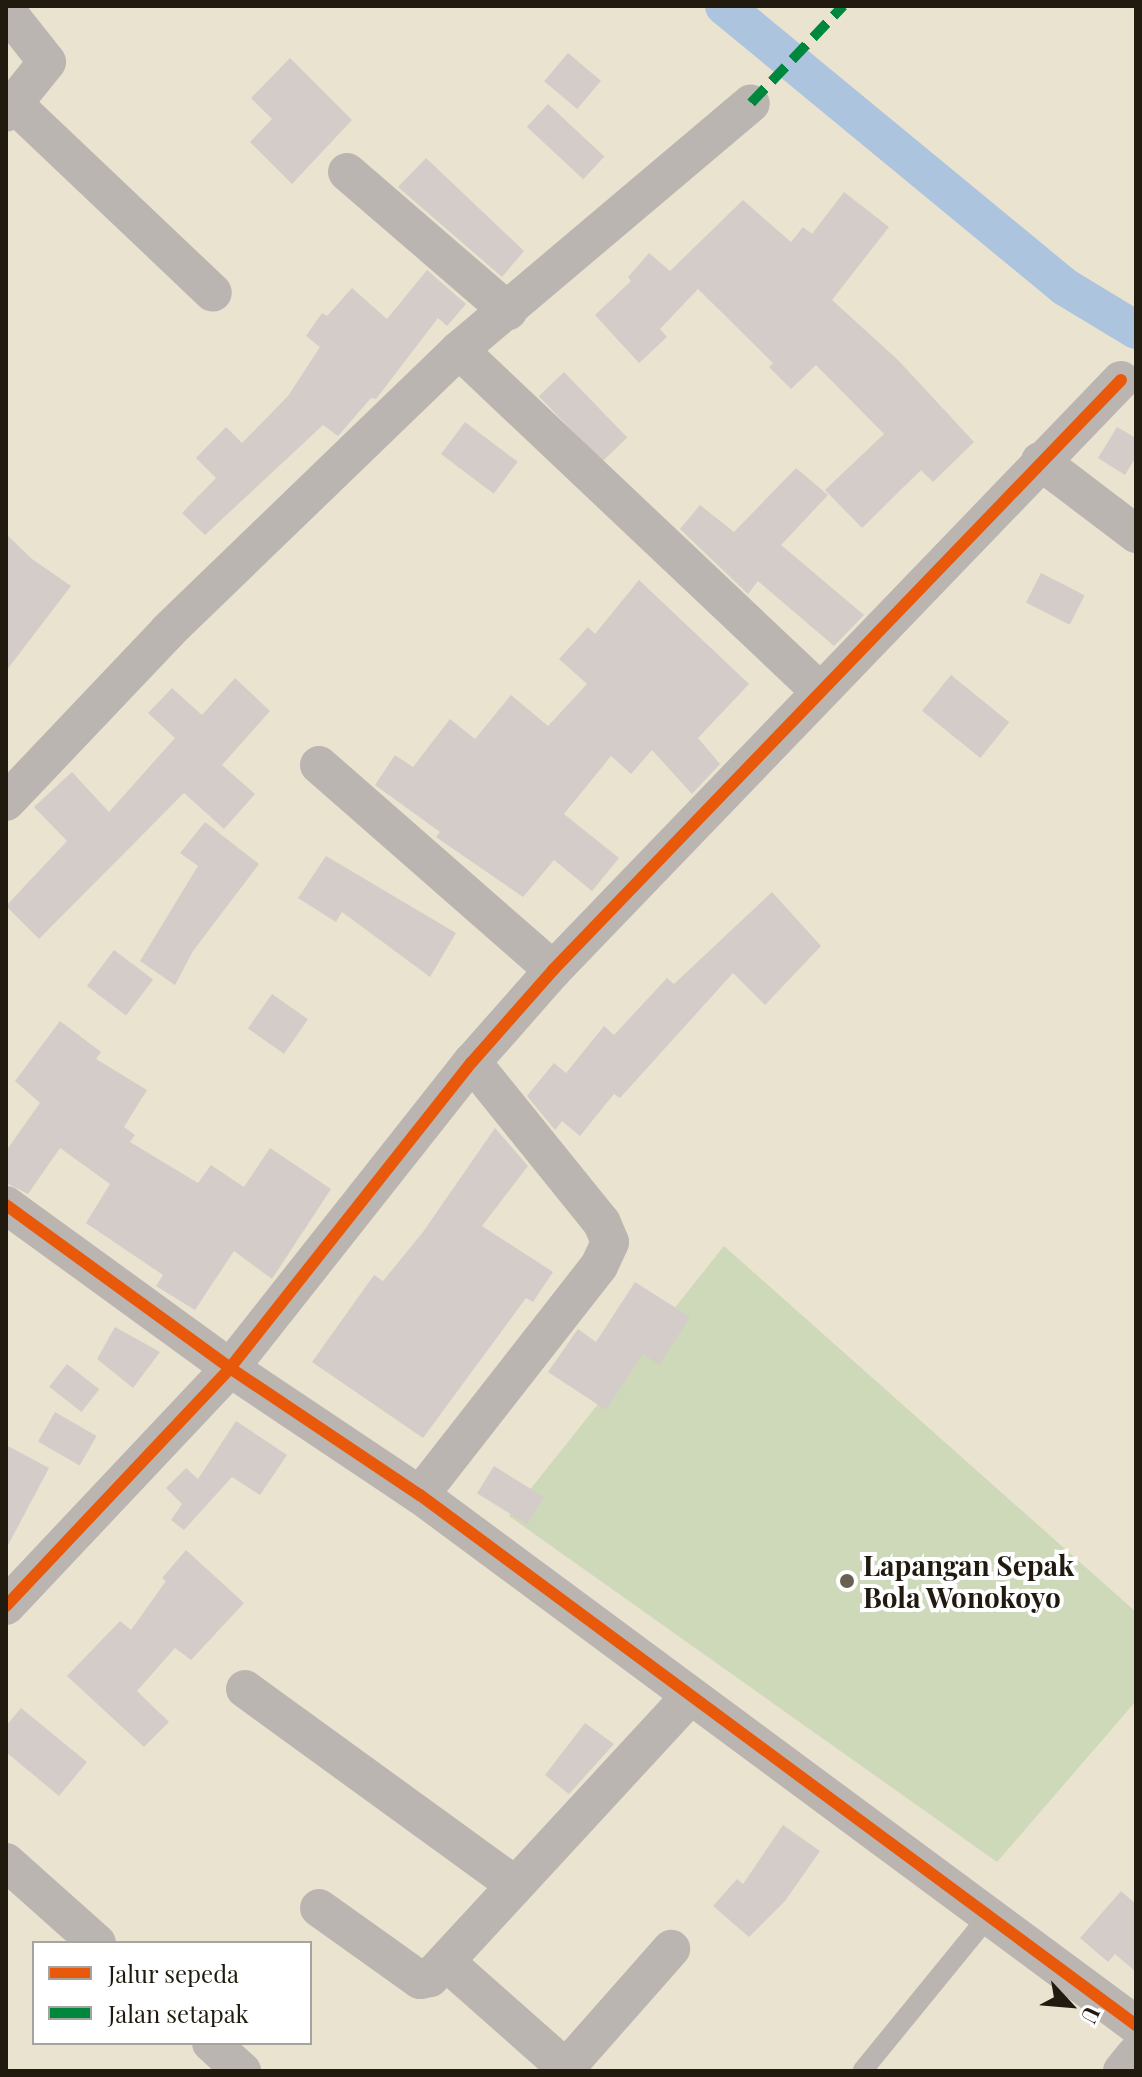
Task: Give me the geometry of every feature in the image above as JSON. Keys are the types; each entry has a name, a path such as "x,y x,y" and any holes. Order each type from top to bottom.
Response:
{"street":[{"path":"6,10 47,62 10,108 213,293"},
{"path":"6,802 168,631 459,350 751,103"},
{"path":"347,172 508,311"},
{"path":"459,350 818,690"},
{"path":"6,1606 230,1368 472,1062 553,970 818,690 1121,380"},
{"path":"1040,461 1136,534"},
{"path":"319,765 553,970"},
{"path":"420,1495 599,1266 610,1242 602,1223 472,1062"},
{"path":"6,1205 230,1368 420,1495 987,1918 1136,2025"},
{"path":"245,1689 512,1883"},
{"path":"319,1908 420,1980 446,1962 512,1883 690,1696"},
{"path":"6,1862 95,1941"},
{"path":"446,1962 558,2061 574,2059 671,1949"},
{"path":"213,2045 242,2071"},
{"path":"1122,2071 1136,2054"}],"lane":[{"path":"863,2070 987,1918"}],"green space":[{"name":"Lapangan Sepak Bola Wonokoyo","path":"724,1246 1136,1612 1136,1701 997,1862 509,1516"}],"building":[{"path":"568,53 601,81 577,109 544,81"},
{"path":"290,58 352,120 292,184 250,142 272,119 251,98"},
{"path":"548,104 604,157 583,179 527,127"},
{"path":"426,158 524,251 502,277 398,187"},
{"path":"844,192 889,227 832,300 898,360 974,442 933,482 921,470 862,528 825,490 884,434 816,365 791,389 769,367 773,363 698,289 660,329 667,337 639,363 595,315 631,281 628,277 649,253 670,271 743,200 791,242 803,227 812,234"},
{"path":"427,270 466,304 447,326 438,318 376,399 371,398 338,436 323,425 205,535 182,513 216,478 196,458 226,427 242,443 288,396 320,347 306,336 322,313 327,316 352,288 387,319"},
{"path":"564,372 627,437 602,462 539,396"},
{"path":"465,422 518,462 494,494 441,454"},
{"path":"1117,427 1136,438 1136,457 1125,475 1098,458"},
{"path":"796,468 828,495 781,545 864,615 834,646 758,581 748,594 680,529 700,505 734,532"},
{"path":"6,534 32,559 71,586 6,671"},
{"path":"1041,573 1085,595 1070,625 1026,602"},
{"path":"639,580 749,684 698,738 720,764 692,794 652,750 631,774 611,756 564,814 619,858 592,891 554,860 523,897 436,837 440,832 375,785 395,755 413,767 450,719 475,739 511,695 548,726 587,684 559,659 588,627 595,634"},
{"path":"951,675 1009,722 980,758 922,711"},
{"path":"235,678 270,711 222,765 255,794 224,829 184,793 39,939 6,906 67,841 34,807 72,772 109,812 175,738 148,713 172,688 202,715"},
{"path":"205,822 259,864 193,951 175,985 140,961 198,866 180,853"},
{"path":"326,856 456,933 430,977 342,912 336,922 298,898"},
{"path":"772,892 821,946 765,1005 733,973 620,1098 614,1094 580,1136 562,1121 555,1130 527,1096 554,1063 566,1073 604,1026 614,1035 667,978 674,984"},
{"path":"114,950 153,979 126,1015 87,986"},
{"path":"272,994 308,1019 284,1054 248,1028"},
{"path":"60,1021 101,1052 96,1059 147,1090 124,1127 135,1135 130,1142 198,1183 211,1165 244,1187 270,1148 331,1189 272,1279 234,1251 195,1310 156,1286 163,1275 86,1223 110,1184 60,1148 28,1194 6,1183 6,1151 40,1103 15,1081"},
{"path":"495,1128 528,1166 482,1226 553,1272 533,1302 526,1298 423,1438 312,1362 374,1275 383,1281 423,1232"},
{"path":"635,1282 690,1317 659,1365 643,1354 606,1410 548,1372 578,1329 596,1342"},
{"path":"115,1327 160,1352 133,1388 97,1359"},
{"path":"67,1364 99,1389 81,1412 49,1387"},
{"path":"55,1412 97,1436 80,1465 38,1441"},
{"path":"236,1421 287,1455 260,1495 232,1477 184,1530 171,1520 182,1504 166,1488 186,1468 198,1479"},
{"path":"6,1445 49,1468 6,1549"},
{"path":"494,1466 544,1497 527,1524 477,1493"},
{"path":"186,1550 244,1603 191,1660 175,1648 137,1691 169,1722 144,1747 67,1676 120,1621 131,1630 166,1581 162,1578"},
{"path":"21,1708 87,1762 59,1796 6,1752 6,1726"},
{"path":"585,1723 614,1744 569,1794 545,1775"},
{"path":"783,1825 820,1851 785,1901 749,1937 713,1906 737,1879 743,1884"},
{"path":"1121,1891 1136,1904 1136,1972 1115,1954 1108,1962 1080,1938"}],"waterway":[{"path":"724,6 1065,287 1136,330"}],"marked path":[{"path":"751,103 843,6"}],"cycle path":[{"path":"6,1606 230,1368 472,1062 553,970 1121,380"},
{"path":"6,1205 230,1368 420,1495 1136,2025"}],"place":[{"name":"Lapangan Sepak Bola Wonokoyo","path":"847,1581"}]}
